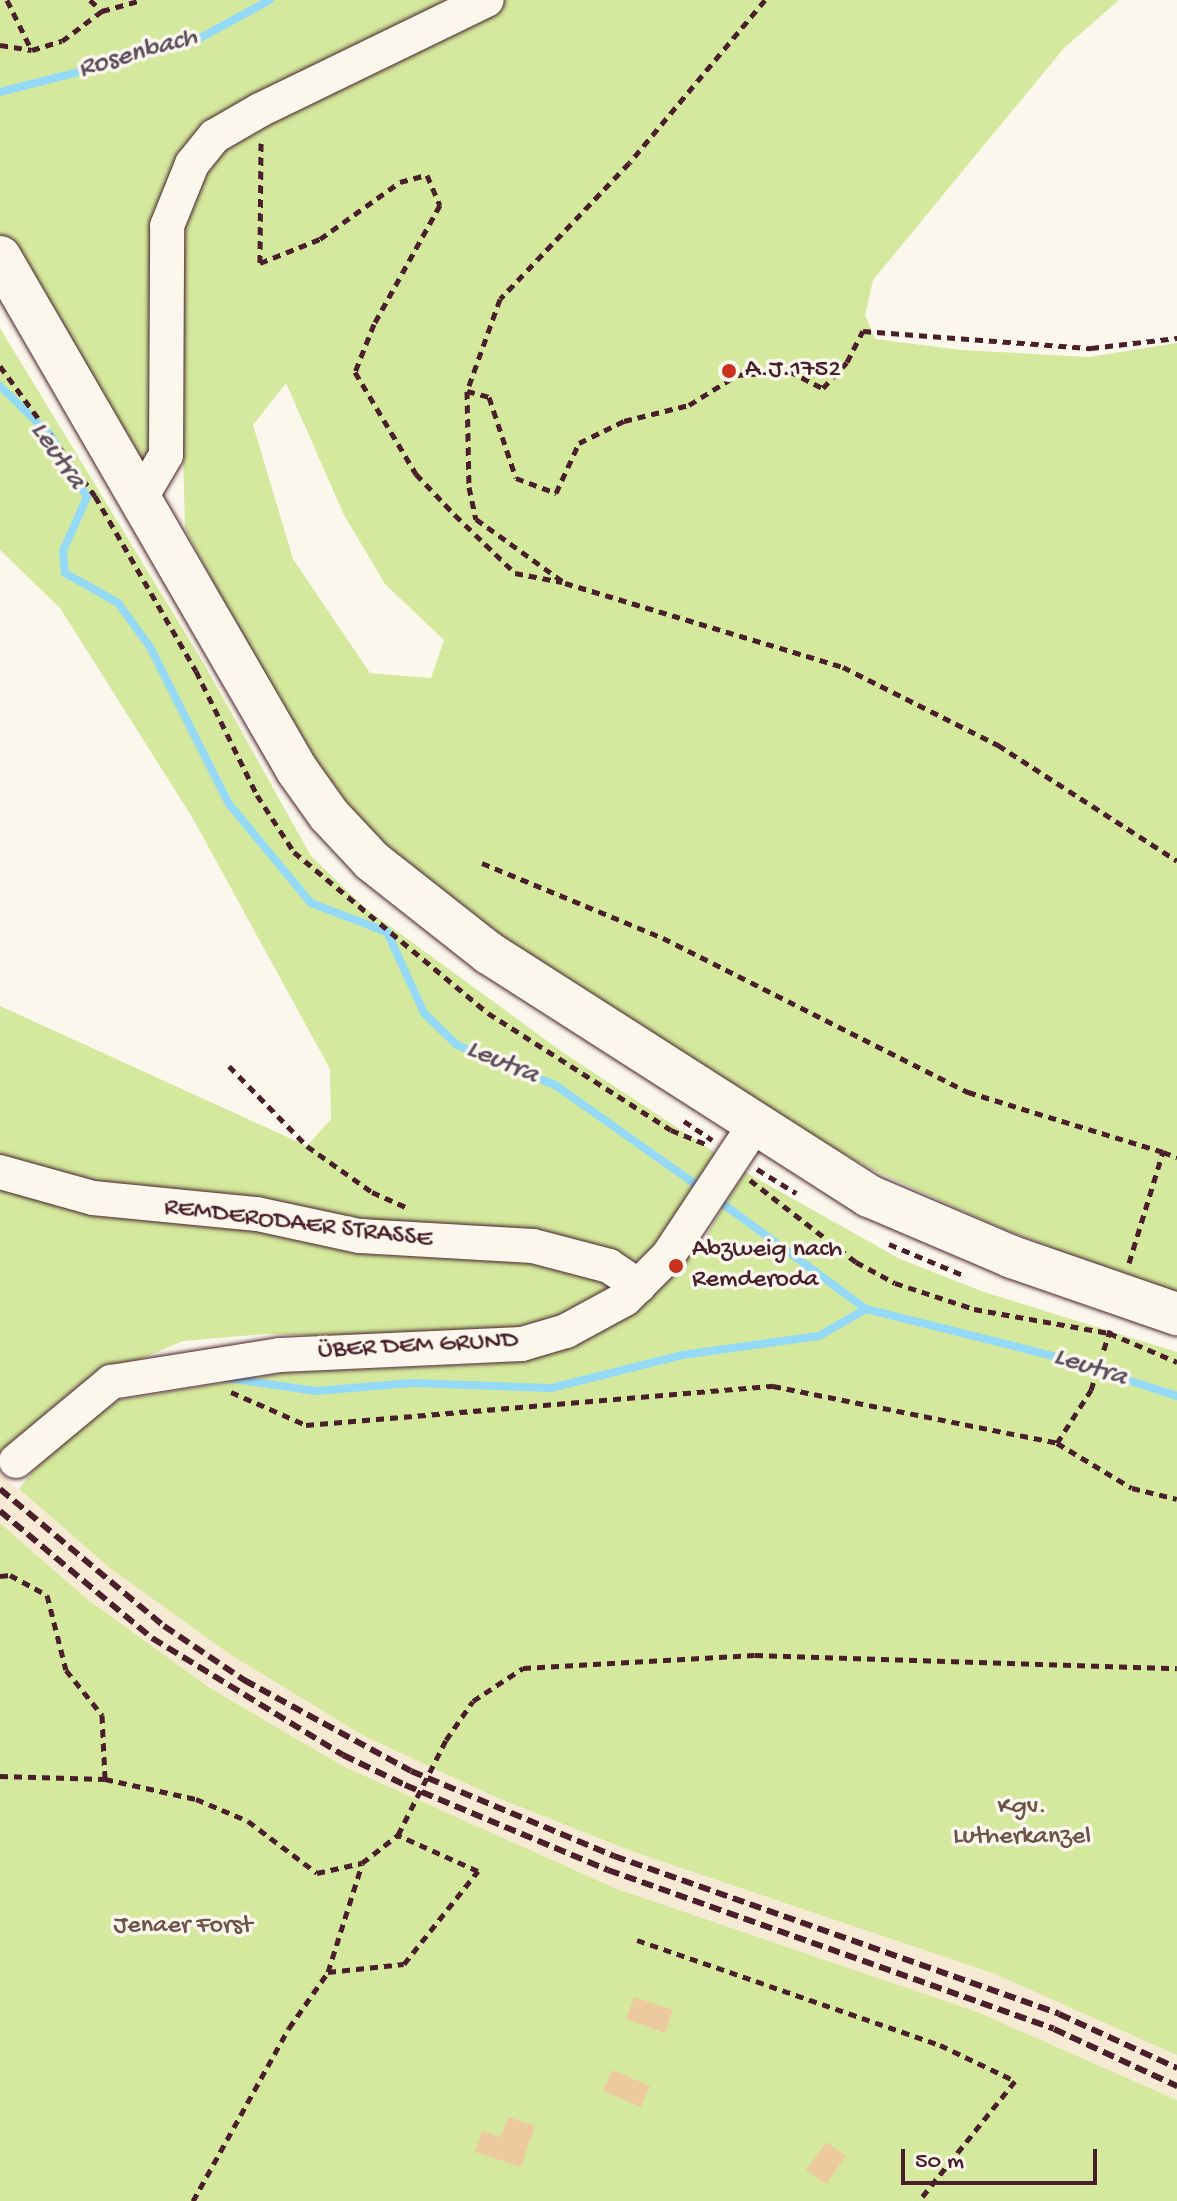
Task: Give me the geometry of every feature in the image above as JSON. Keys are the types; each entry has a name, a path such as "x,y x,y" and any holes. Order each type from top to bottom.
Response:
{"main road":[{"path":"0,257 297,770 329,815 372,861 489,953 754,1126 869,1196 942,1230 1177,1314"}],"street":[{"path":"140,499 160,472 168,435 166,297 172,206 206,144 260,110 487,0"},
{"name":"ÜBER DEM GRUND","path":"16,1461 111,1382 280,1355 522,1344 595,1317 639,1286 685,1237 754,1126"},
{"name":"REMDERODAER STRASSE","path":"0,1172 60,1191 138,1205 257,1214 398,1241 533,1246 609,1266 639,1286"}],"path":[{"path":"7,0 32,50"},
{"path":"90,0 102,11"},
{"path":"0,45 32,50 62,41 102,11 142,0"},
{"path":"565,583 476,519 469,487 467,391 500,299 629,163 765,0"},
{"path":"260,110 260,263 320,239 400,182 427,175 440,205 374,324 355,372 416,474 515,573 565,583 843,667 998,745 1177,861"},
{"path":"467,391 489,397 516,478 556,493 579,443 624,421 689,405 737,375 789,371 823,388 847,362 863,331 1091,348 1177,338"},
{"path":"482,863 663,938 968,1092 1177,1157"},
{"path":"229,1066 307,1146 372,1192 415,1211"},
{"path":"1120,1296 1163,1152"},
{"path":"1057,1443 1091,1390 1106,1342"},
{"path":"180,1370 306,1425 773,1386 1057,1443 1132,1488 1177,1499"},
{"path":"0,1576 10,1575 47,1595 66,1670 102,1715 105,1779"},
{"path":"0,1776 105,1779 196,1799 248,1821 317,1873 362,1863 398,1835 446,1740 473,1701 523,1668 755,1655 1177,1668"},
{"path":"328,1972 404,1964 478,1871 398,1835"},
{"path":"193,2201 289,2028 328,1972 362,1863"},
{"path":"637,1940 940,2045 1015,2081 919,2201"}],"shaded area":[{"path":"0,1473 111,1569 231,1655 362,1735 493,1796 631,1851 995,1974 1152,2041 1177,2055 1177,2100 975,2011 617,1889 345,1767 210,1688 87,1599 0,1523"}],"green space":[{"path":"0,0 1119,0 1064,48 873,280 865,315 875,339 961,350 1089,357 1177,343 1177,1297 996,1226 873,1170 763,1108 567,987 420,882 362,826 308,761 185,529 182,412 150,469 143,469 0,235","holes":["286,383 344,515 385,584 444,640 431,678 370,673 293,559 253,425"]},
{"path":"0,328 204,664 311,856 365,908 561,1051 717,1154 655,1254 624,1264 0,1167 0,1006 307,1146 331,1119 330,1069 192,817 60,608 0,550"},
{"name":"Kgv. Lutherkanzel","path":"745,1172 900,1259 984,1292 1177,1352 1177,2055 995,1974 631,1851 493,1796 362,1735 231,1655 111,1569 19,1489 54,1445 119,1400 283,1373 482,1364 566,1349 649,1297 699,1247"},
{"path":"0,1178 533,1251 614,1286 563,1321 427,1339 266,1334 183,1341 120,1368 0,1468"},
{"name":"Jenaer Forst","path":"0,1523 87,1599 210,1688 345,1767 617,1889 975,2011 1177,2100 1177,2201 0,2201"}],"building":[{"path":"634,1997 673,2010 665,2033 626,2019"},
{"path":"612,2070 650,2086 641,2107 603,2091"},
{"path":"508,2117 535,2126 521,2167 475,2152 482,2131 501,2137"},
{"path":"826,2142 846,2156 826,2184 806,2170"}],"waterway":[{"name":"Rosenbach","path":"0,92 189,44 270,0"},
{"name":"Leutra","path":"0,386 51,436 87,497 63,551 65,573 118,603 150,647 229,804 311,903 387,932 424,1013 457,1045 555,1085 704,1190"},
{"name":"Leutra","path":"715,1198 866,1309 1053,1356 1177,1396"},
{"path":"227,1378 316,1391 412,1383 551,1388 682,1355 819,1336 866,1309"}],"railway":[{"path":"0,1489 164,1626 244,1680 411,1771 614,1856 1059,2014 1177,2068"},
{"path":"0,1511 152,1638 343,1755 405,1785 608,1870 1054,2029 1177,2086"}],"place":[{"name":"A.J.1752","path":"729,371"},
{"name":"Abzweig nach Remderoda","path":"676,1266"}]}
